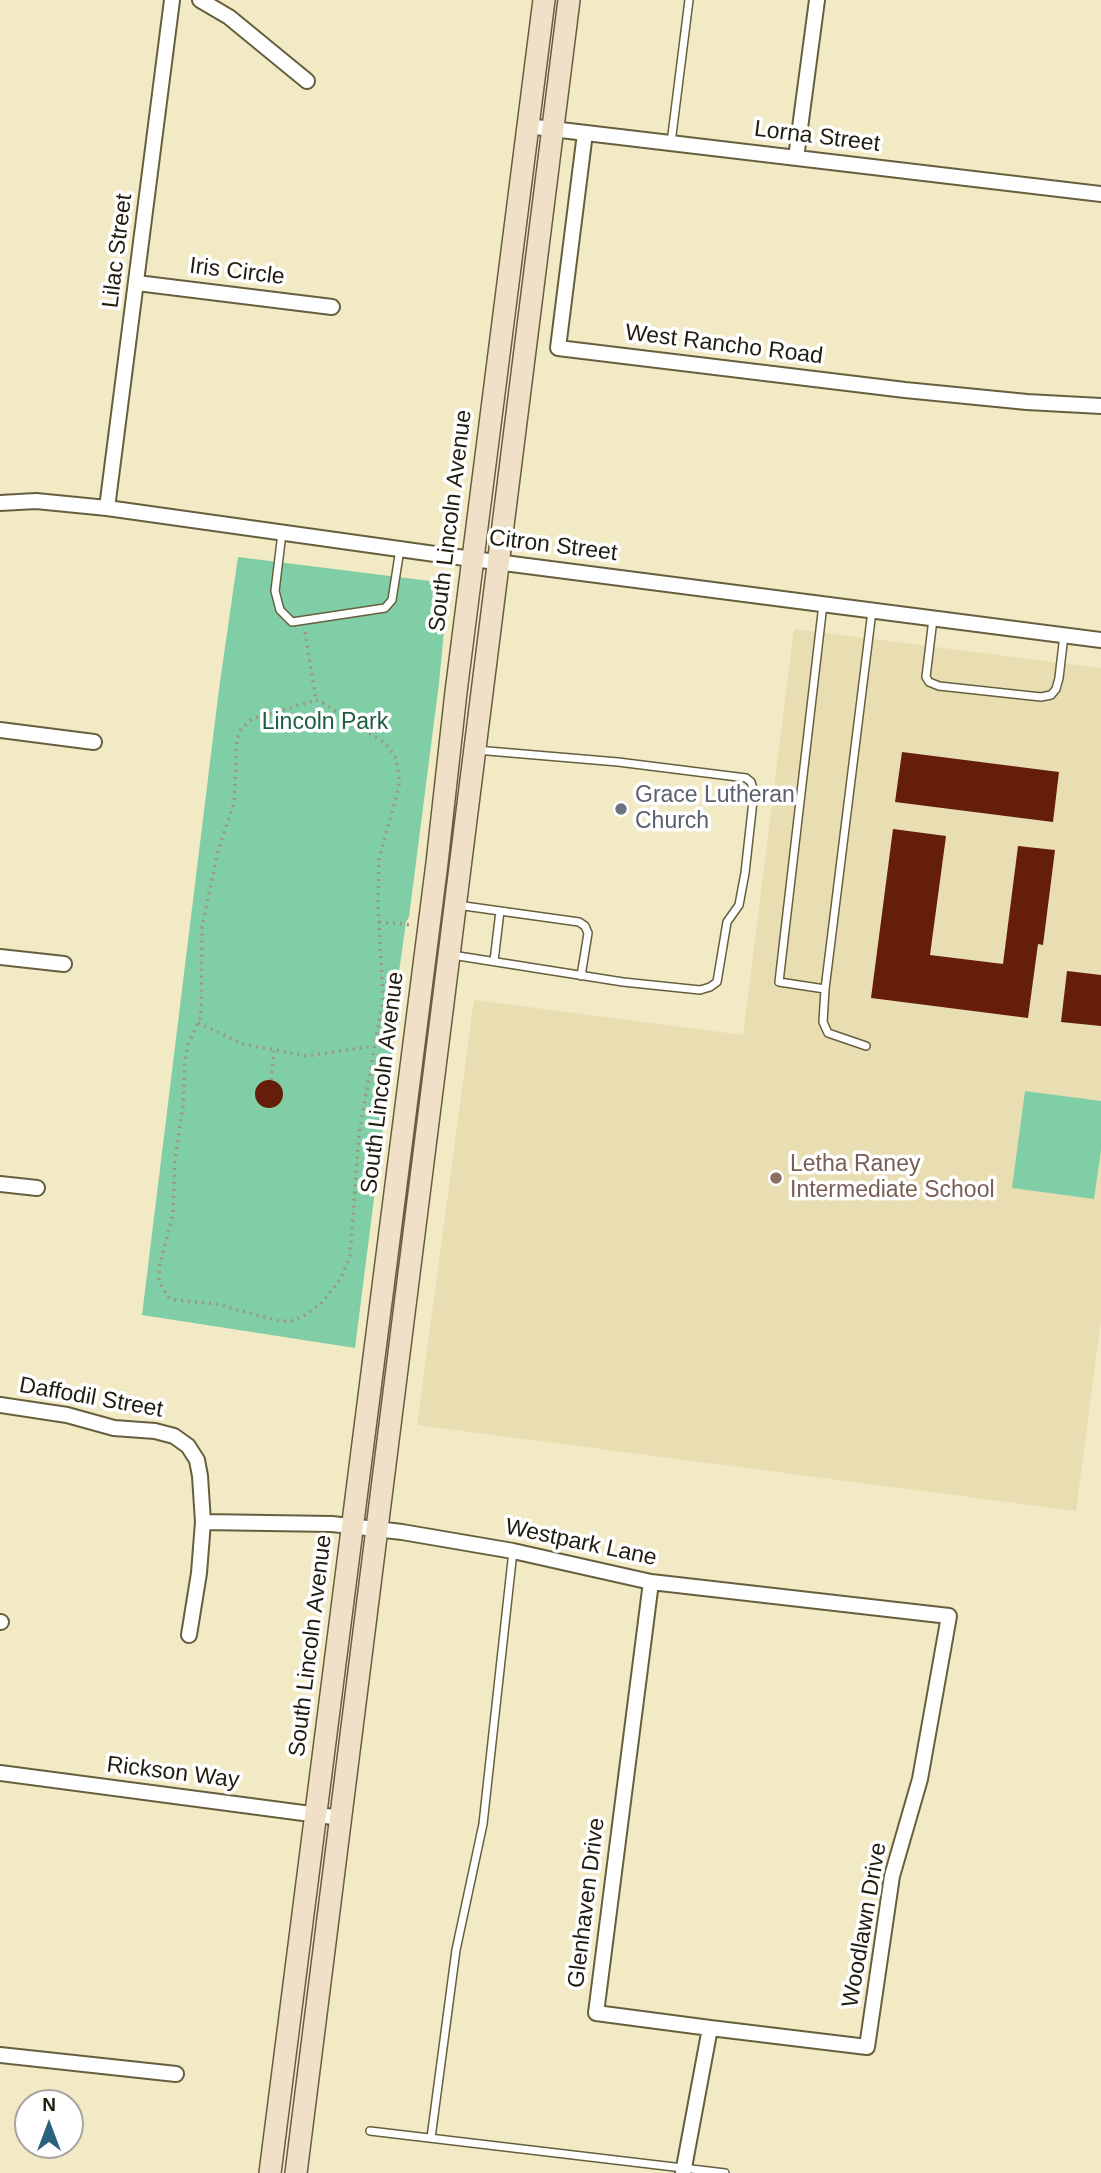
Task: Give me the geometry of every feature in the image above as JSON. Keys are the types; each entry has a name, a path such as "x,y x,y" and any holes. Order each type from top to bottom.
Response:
{"main road":[{"name":"South Lincoln Avenue","path":"270,2173 544,0"},
{"path":"296,2173 569,0"}],"street":[{"name":"Lilac Street","path":"107,508 172,0"},
{"path":"200,0 229,17 307,81"},
{"path":"796,158 817,0"},
{"name":"Lorna Street","path":"527,126 1101,194"},
{"name":"West Rancho Road","path":"585,133 558,348 905,390 1101,406"},
{"name":"Iris Circle","path":"137,283 332,307"},
{"name":"Citron Street","path":"0,503 36,501 107,508 473,559 1101,640"},
{"path":"0,730 94,742"},
{"path":"0,957 64,964"},
{"path":"0,1184 37,1188"},
{"name":"Daffodil Street","path":"0,1405 67,1415 114,1428 155,1431 174,1436 188,1446 197,1460 203,1522 199,1573 189,1635"},
{"name":"Westpark Lane","path":"203,1522 377,1529 513,1551 652,1582 949,1616"},
{"name":"Glenhaven Drive","path":"652,1582 596,2013 710,2028"},
{"name":"Woodlawn Drive","path":"710,2028 867,2047 892,1876 920,1779 949,1616"},
{"name":"Rickson Way","path":"0,1773 341,1818"},
{"path":"684,2170 710,2028"},
{"path":"0,2055 176,2074"}],"lane":[{"path":"671,143 689,0"},
{"path":"282,533 275,591 281,610 292,622 385,608 392,600 400,549"},
{"path":"823,604 779,982 825,989"},
{"path":"866,1046 828,1033 823,1023 872,610"},
{"path":"933,618 926,677 929,682 939,686 1041,697 1051,695 1059,678 1064,635"},
{"path":"451,955 623,982 700,990 717,982 727,922 739,905 742,892 754,787 746,778 618,762 476,750"},
{"path":"457,905 579,922 585,926 588,942 581,976"},
{"path":"494,961 500,911"},
{"path":"432,2138 456,1950 483,1824 513,1551"},
{"path":"370,2131 725,2173"}],"path":[{"path":"303,620 316,700"},
{"path":"320,701 386,744 395,757 399,787 379,858 379,922 384,991 359,1133 353,1239 350,1256 341,1278 321,1304 298,1318 279,1321 216,1304 168,1297 159,1281 159,1268 173,1214 175,1159 183,1105 185,1061 188,1045 201,1016 202,927 218,851 234,803 237,739 241,729 252,719 320,701"},
{"path":"379,922 412,925 411,937"},
{"path":"198,1023 243,1044 307,1056 374,1046"},
{"path":"271,1080 274,1051"}],"shaded area":[{"name":"Letha Raney Intermediate School","path":"794,629 1101,668 1101,1320 1076,1511 417,1425 474,1000 743,1035"}],"green space":[{"name":"Lincoln Park","path":"238,557 438,582 448,590 439,683 409,917 398,979 401,986 355,1348 142,1315 219,689"},
{"path":"1025,1091 1101,1101 1101,1150 1094,1199 1012,1188"}],"building":[{"path":"902,752 1059,772 1053,822 895,802"},
{"path":"893,829 946,836 930,955 1003,964 1018,846 1055,850 1043,945 1038,944 1028,1018 871,998"},
{"path":"1067,971 1101,975 1101,1026 1061,1022"},
{"path":"269,1080 279,1084 283,1094 279,1104 269,1108 259,1104 255,1094 259,1084"}],"place":[{"name":"Grace Lutheran Church","path":"621,809"},
{"name":"Letha Raney Intermediate School","path":"776,1178"}]}
